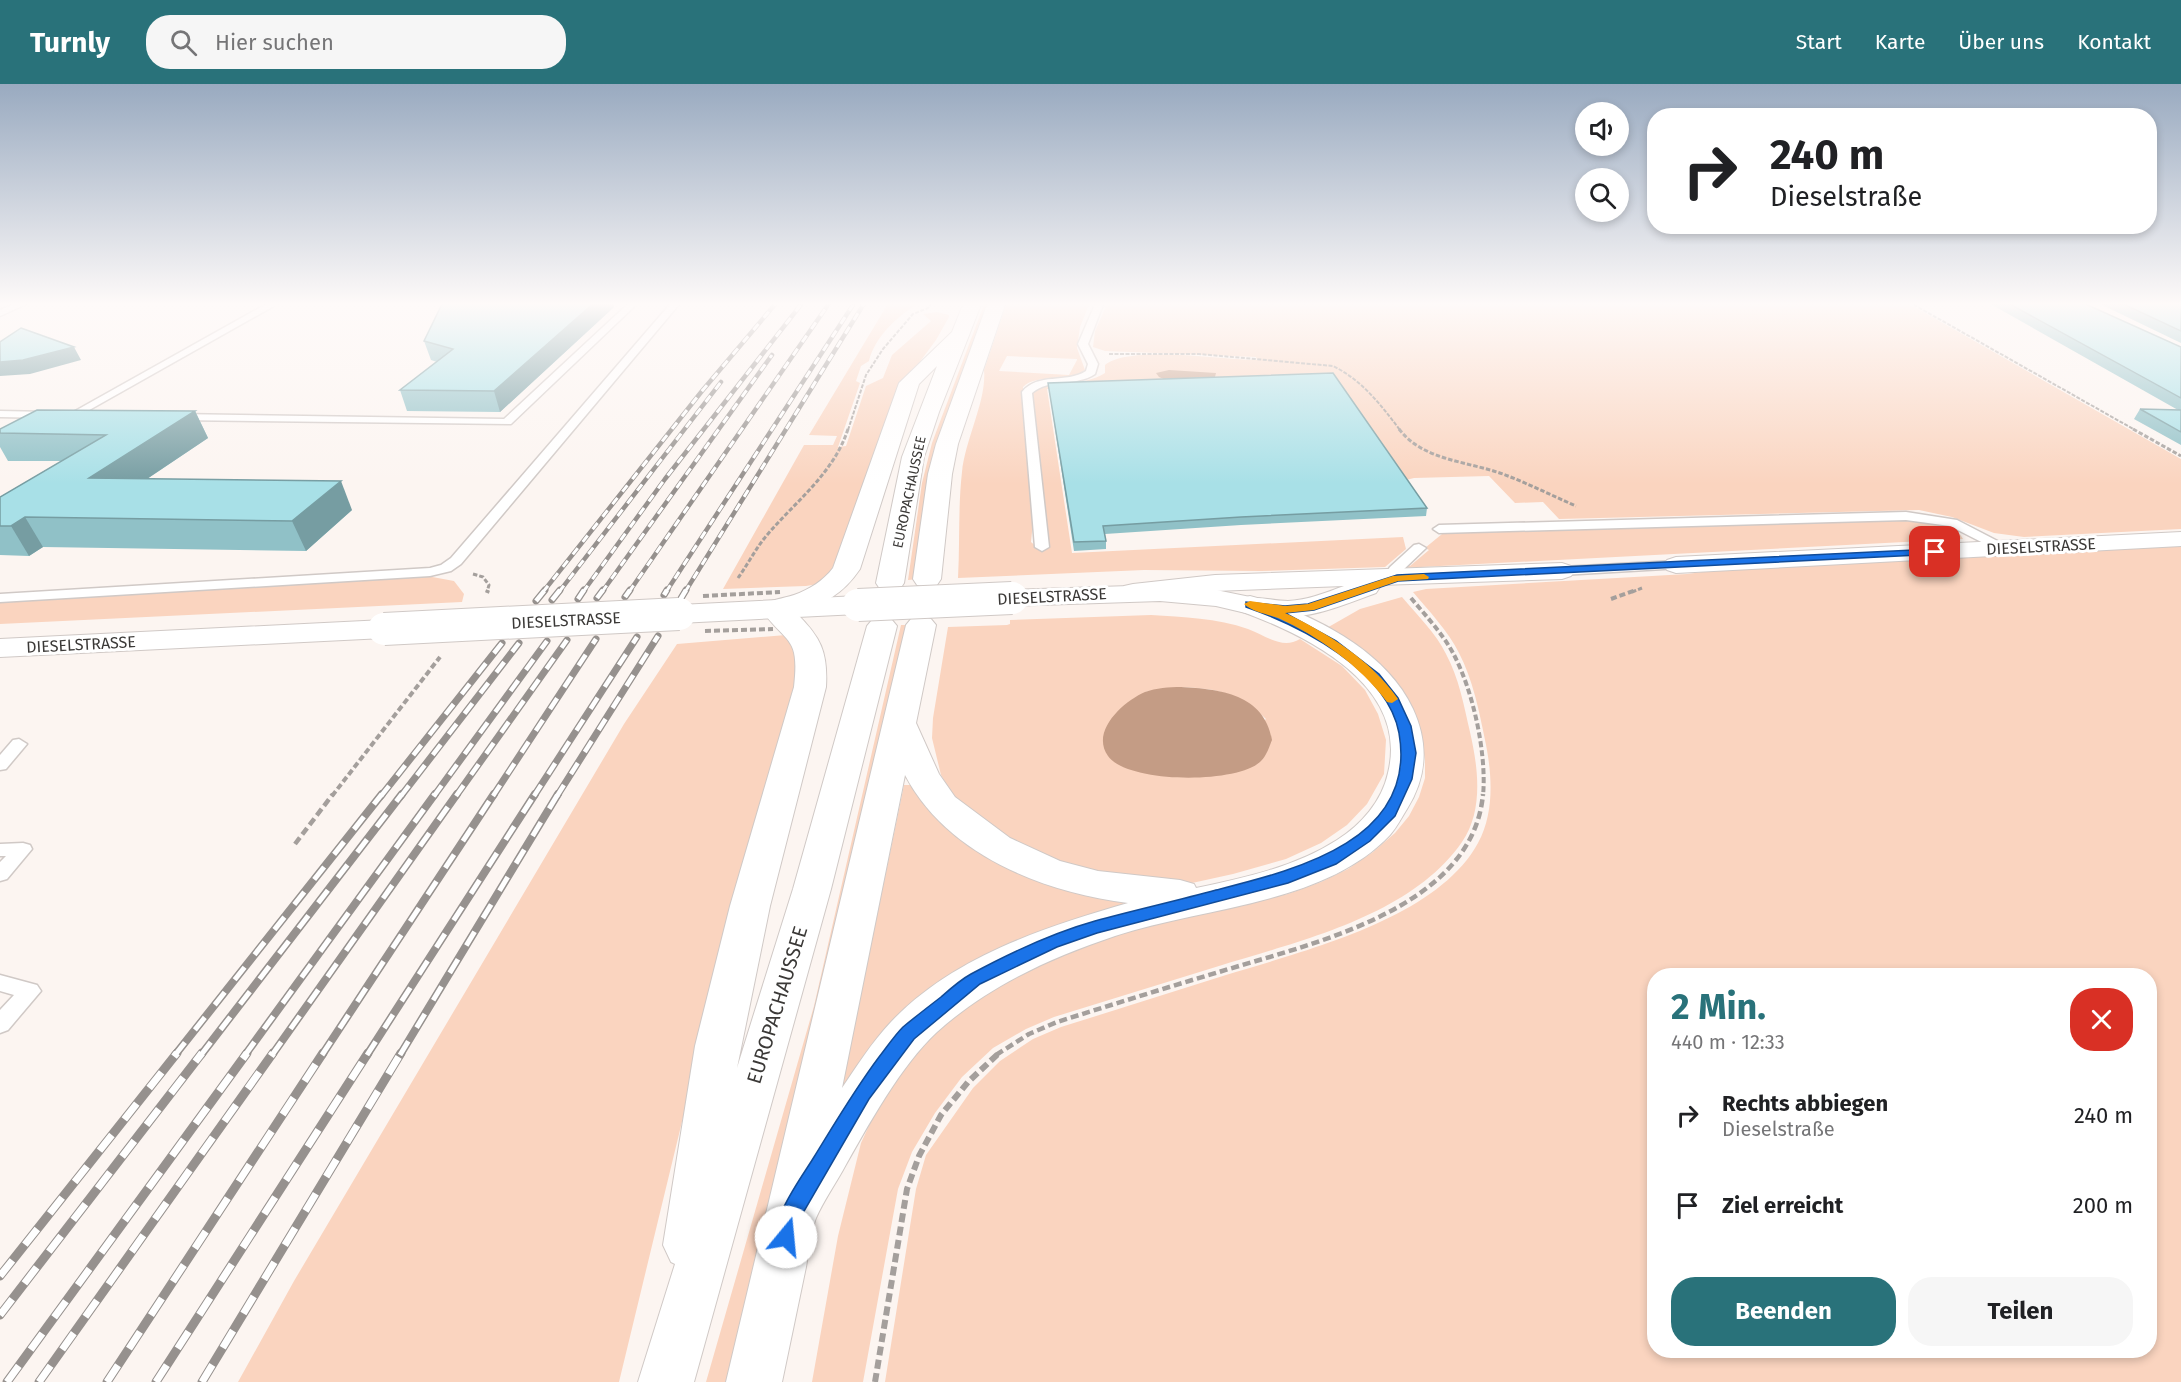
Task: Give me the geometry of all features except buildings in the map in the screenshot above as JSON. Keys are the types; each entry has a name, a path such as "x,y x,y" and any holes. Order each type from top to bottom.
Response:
{"main road":[{"path":"669,1368 717,1046 750,906 810,687 813,662 807,642 775,609 818,596 840,579 846,569 909,383 929,363"},
{"name":"EUROPACHAUSSEE","path":"669,1368 812,889 887,610 913,457 928,412 949,363"},
{"name":"EUROPACHAUSSEE","path":"927,579 940,474 947,444 976,363"},
{"name":"DIESELSTRASSE","path":"0,648 775,609 887,610 1012,598 1133,592 1185,594 1250,604"},
{"path":"790,1216 862,1094 907,1034 974,980 1051,943 1094,928 1136,915 1230,894 1288,878 1330,861 1365,837 1390,812 1404,779 1409,753 1404,726 1391,698 1374,676 1345,652 1305,627 1250,604"},
{"name":"EUROPACHAUSSEE","path":"754,1382 900,724 887,610"},
{"path":"900,724 925,781 940,803 957,818 1009,854 1044,871 1082,882 1115,888 1169,894 1230,894"}],"street":[{"name":"DIESELSTRASSE","path":"1676,565 2181,539"},
{"name":"DIESELSTRASSE","path":"1133,592 1215,583 1562,571"},
{"name":"DIESELSTRASSE","path":"1250,604 1285,609 1310,608 1397,578"}],"lane":[{"path":"52,426 168,363"},
{"path":"167,416 507,422 570,363"},
{"path":"0,598 430,572 446,568 456,561 625,363"},
{"path":"1042,547 1027,392 1039,384 1079,379 1091,372 1092,363"},
{"path":"0,414 96,415"},
{"path":"1439,529 1885,515 1924,517 1953,523 2004,548"},
{"path":"1397,578 1395,570 1419,548"},
{"name":"DIESELSTRASSE","path":"1562,571 1676,565"},
{"path":"0,746 19,744 0,765"},
{"path":"0,850 23,849 0,874"},
{"path":"0,983 30,991 0,1023"}],"path":[{"path":"738,578 767,536 801,500 837,456 843,445 866,375 874,363"},
{"path":"1295,363 1333,366 1347,372 1383,408 1408,442 1426,452 1487,468 1565,499 1597,525"},
{"path":"2016,363 2181,456"},
{"path":"446,568 483,577 489,585 485,598"},
{"path":"875,1382 907,1189 918,1156 941,1115 968,1082 996,1055 1029,1034 1057,1022 1300,946 1369,920 1412,897 1438,878 1469,843 1478,825 1485,783 1483,761 1471,706 1453,653 1397,578"},
{"path":"295,844 441,655"}],"shaded area":[{"path":"853,363 866,363 861,366 856,381 860,383 838,447 846,446 866,386 883,378 889,363 919,363 905,382 830,574 818,584 806,586 723,589 804,445 833,445 837,436 809,435"},
{"path":"962,363 974,363 918,579 908,580 922,483 932,443"},
{"path":"987,363 1003,363 999,371 1069,375 1075,363 1082,363 1085,370 1070,377 1036,380 1023,387 1035,502 1031,542 1040,550 1050,548 1032,395 1034,391 1042,387 1096,378 1105,373 1105,365 1110,363 2012,363 2181,459 2181,529 2024,537 1994,533 1952,517 1919,510 1559,519 1543,502 1515,503 1489,476 1406,480 1333,379 1047,389 1072,553 1403,537 1406,549 1385,567 1261,571 1144,570 958,578 962,472"},
{"path":"1169,370 1216,373 1215,377 1166,380 1156,373"},
{"path":"1907,520 1946,525 1953,528 1963,539 1402,568 1406,565 1410,566 1429,550 1425,548 1442,534"},
{"path":"2181,546 2181,1382 885,1382 916,1189 926,1155 973,1088 1000,1061 1033,1039 1061,1027 1329,943 1366,928 1401,912 1432,892 1459,870 1478,843 1490,805 1490,779 1475,696 1464,663 1455,645 1413,592 1426,589 1687,574 1726,569"},
{"path":"427,576 454,581 464,594 462,602 0,624 0,602"},
{"path":"1402,597 1442,646 1451,663 1463,702 1473,745 1477,788 1474,816 1462,842 1440,868 1414,889 1384,907 1351,922 1284,946 1054,1017 1026,1029 993,1048 962,1077 935,1113 912,1152 898,1189 863,1382 812,1382 838,1236 861,1143 878,1106 926,1039 1006,978 1087,944 1174,918 1288,894 1321,882 1348,869 1373,852 1395,833 1409,816 1419,797 1425,778 1425,760 1419,724 1412,708 1403,693 1325,629 1360,609"},
{"path":"1175,616 1236,625 1280,642 1287,643 1300,639 1342,666 1365,690 1378,714 1386,740 1384,774 1367,804 1347,825 1321,843 1286,859 1192,883 1158,883 1087,873 1018,847 972,813 953,795 941,775 932,738 933,718 948,627 1007,625 1010,624 1010,620","holes":["1181,687 1217,691 1237,698 1247,703 1266,719 1198,777 1169,777 1145,692"]},
{"path":"901,625 909,625 734,1382 706,1382 814,1006"},
{"path":"786,635 801,660 695,1068 619,1382 238,1382 294,1281 624,724 677,644"},
{"path":"1181,687 1211,690 1238,697 1260,713 1272,740 1261,761 1249,769 1231,774 1184,778 1137,772 1119,765 1108,756 1103,737 1106,727 1119,710 1145,692"},
{"path":"904,785 912,785 932,811 954,833 978,852 1004,867 1061,889 1123,903 1125,908 1099,915 841,1090"}],"railway":[{"path":"543,592 726,363"},
{"path":"583,592 665,479 756,363"},
{"path":"602,592 767,363"},
{"path":"629,592 788,363"},
{"path":"666,592 815,363"},
{"path":"685,592 827,363"},
{"path":"559,592 721,382"},
{"path":"536,601 545,590"},
{"path":"552,600 560,590"},
{"path":"578,599 584,590"},
{"path":"597,598 603,590"},
{"path":"625,597 630,590"},
{"path":"664,595 667,590"},
{"path":"680,600 686,590"},
{"path":"557,796 658,636"},
{"path":"534,796 637,637"},
{"path":"493,796 596,639"},
{"path":"456,796 567,640"},
{"path":"434,796 547,641"},
{"path":"381,796 502,643"},
{"path":"401,796 519,643"},
{"path":"175,1055 382,794"},
{"path":"201,1055 402,794"},
{"path":"245,1055 435,794"},
{"path":"272,1055 457,794"},
{"path":"322,1055 494,794"},
{"path":"367,1055 535,794"},
{"path":"400,1055 558,794"},
{"path":"0,1276 177,1053"},
{"path":"0,1315 202,1053"},
{"path":"7,1382 247,1053"},
{"path":"39,1382 273,1053"},
{"path":"107,1382 323,1053"},
{"path":"156,1382 368,1053"},
{"path":"202,1382 401,1053"}],"slow traffic":[{"path":"1392,699 1374,676 1332,644 1283,616 1250,604 1285,609 1310,608 1397,578 1424,577"}],"route":[{"path":"786,1237 790,1216 862,1094 907,1034 974,980 1051,943 1094,928 1136,915 1230,894 1288,878 1330,861 1365,837 1390,812 1404,779 1409,753 1404,726 1391,698 1374,676 1332,644 1283,616 1250,604 1285,609 1310,608 1397,578 1935,552"}]}
